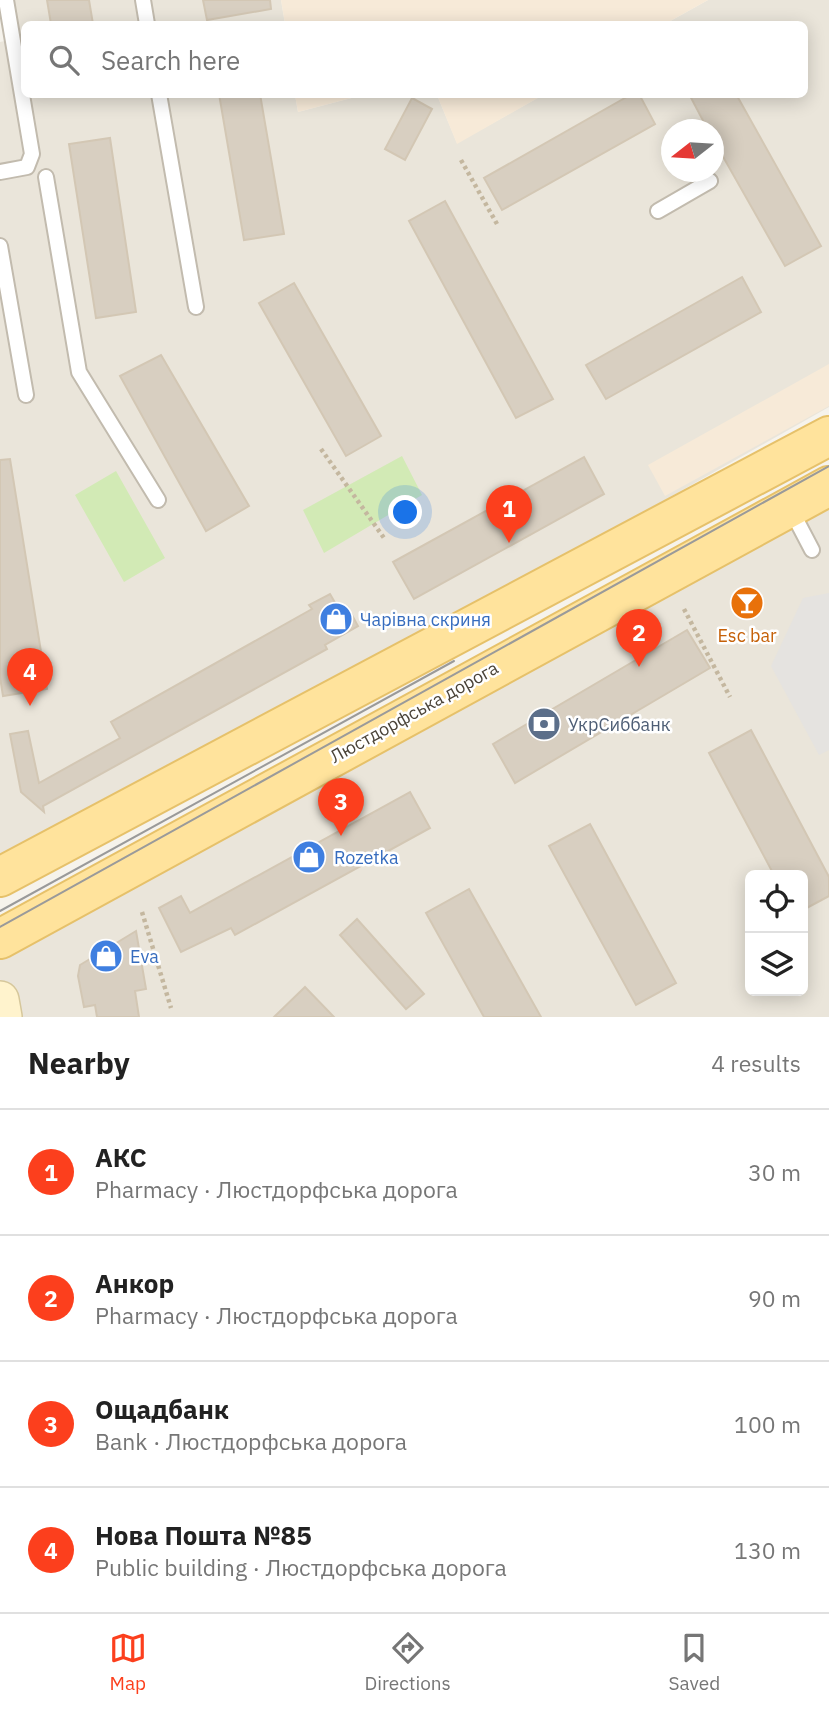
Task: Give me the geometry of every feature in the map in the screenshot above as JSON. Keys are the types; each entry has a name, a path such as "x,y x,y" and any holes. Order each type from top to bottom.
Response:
{"main road":[{"path":"0,877 829,436"},
{"name":"Люстдорфська дорога","path":"0,939 829,486"},
{"path":"0,1000 3,1017"}],"lane":[{"path":"0,172 27,167 32,154 7,50 6,0"},
{"path":"143,0 146,21"},
{"path":"160,98 196,307"},
{"path":"46,177 79,372 158,500"},
{"path":"658,211 708,182"},
{"path":"0,246 26,395"},
{"path":"789,507 812,550"}],"path":[{"path":"461,160 497,224"},
{"path":"321,449 384,538"},
{"path":"684,609 730,696"},
{"path":"142,912 171,1008"}],"shaded area":[{"path":"8,0 281,0 284,21 21,21 21,98 296,98 298,112 352,98 438,98 457,143 538,98 808,98 808,21 670,21 708,0 829,0 829,407 0,877 0,42 15,39"},
{"path":"281,0 708,0 670,21 284,21"},
{"path":"296,98 352,98 298,112"},
{"path":"438,98 538,98 457,144"},
{"path":"829,364 829,406 665,496 648,465"},
{"path":"829,487 829,1017 7,1017 0,979 0,944"},
{"path":"829,593 829,750 819,755 771,666 803,598"}],"green space":[{"path":"402,456 422,495 324,553 303,510"},
{"path":"116,471 165,558 124,582 75,495"}],"building":[{"path":"47,0 89,0 92,21 50,21"},
{"path":"203,0 270,0 271,9 207,20"},
{"path":"220,98 261,98 284,234 244,240"},
{"path":"412,98 432,109 405,160 385,149"},
{"path":"625,98 641,98 655,124 502,210 484,178"},
{"path":"691,98 738,98 821,246 785,266 724,158 724,119 702,119"},
{"path":"110,138 136,312 96,318 69,144"},
{"path":"445,201 553,399 516,418 409,221"},
{"path":"742,277 761,312 606,399 586,365"},
{"path":"294,283 381,436 346,456 259,303"},
{"path":"161,355 249,506 206,531 120,376"},
{"path":"584,457 604,494 414,599 393,562"},
{"path":"10,459 47,689 3,696 0,677 0,460"},
{"path":"330,594 341,613 348,608 358,626 325,645 327,649 43,806 44,812 21,792 10,734 28,731 39,783 120,738 111,722 312,609 309,605"},
{"path":"687,630 710,668 515,783 493,744"},
{"path":"751,730 829,877 829,896 808,907 808,870 771,870 709,753"},
{"path":"410,792 430,828 235,935 231,928 181,952 159,908 181,896 190,913"},
{"path":"590,824 676,983 636,1005 549,846"},
{"path":"469,889 541,1017 484,1017 426,913"},
{"path":"357,919 424,994 406,1009 340,935"},
{"path":"136,931 146,989 135,991 139,1017 97,1017 95,1005 84,1007 78,976 80,965"},
{"path":"305,987 334,1017 274,1017"}],"tram line":[{"path":"0,927 829,466"},
{"path":"0,911 454,661"}],"place":[{"name":"АКС","path":"509,543"},
{"name":"Esc bar","path":"747,603"},
{"name":"Чарівна скриня","path":"336,619"},
{"name":"Анкор","path":"639,667"},
{"name":"Нова Пошта №85","path":"30,706"},
{"name":"УкрСиббанк","path":"544,724"},
{"name":"Ощадбанк","path":"341,836"},
{"name":"Rozetka","path":"309,857"},
{"name":"Eva","path":"106,956"}]}
